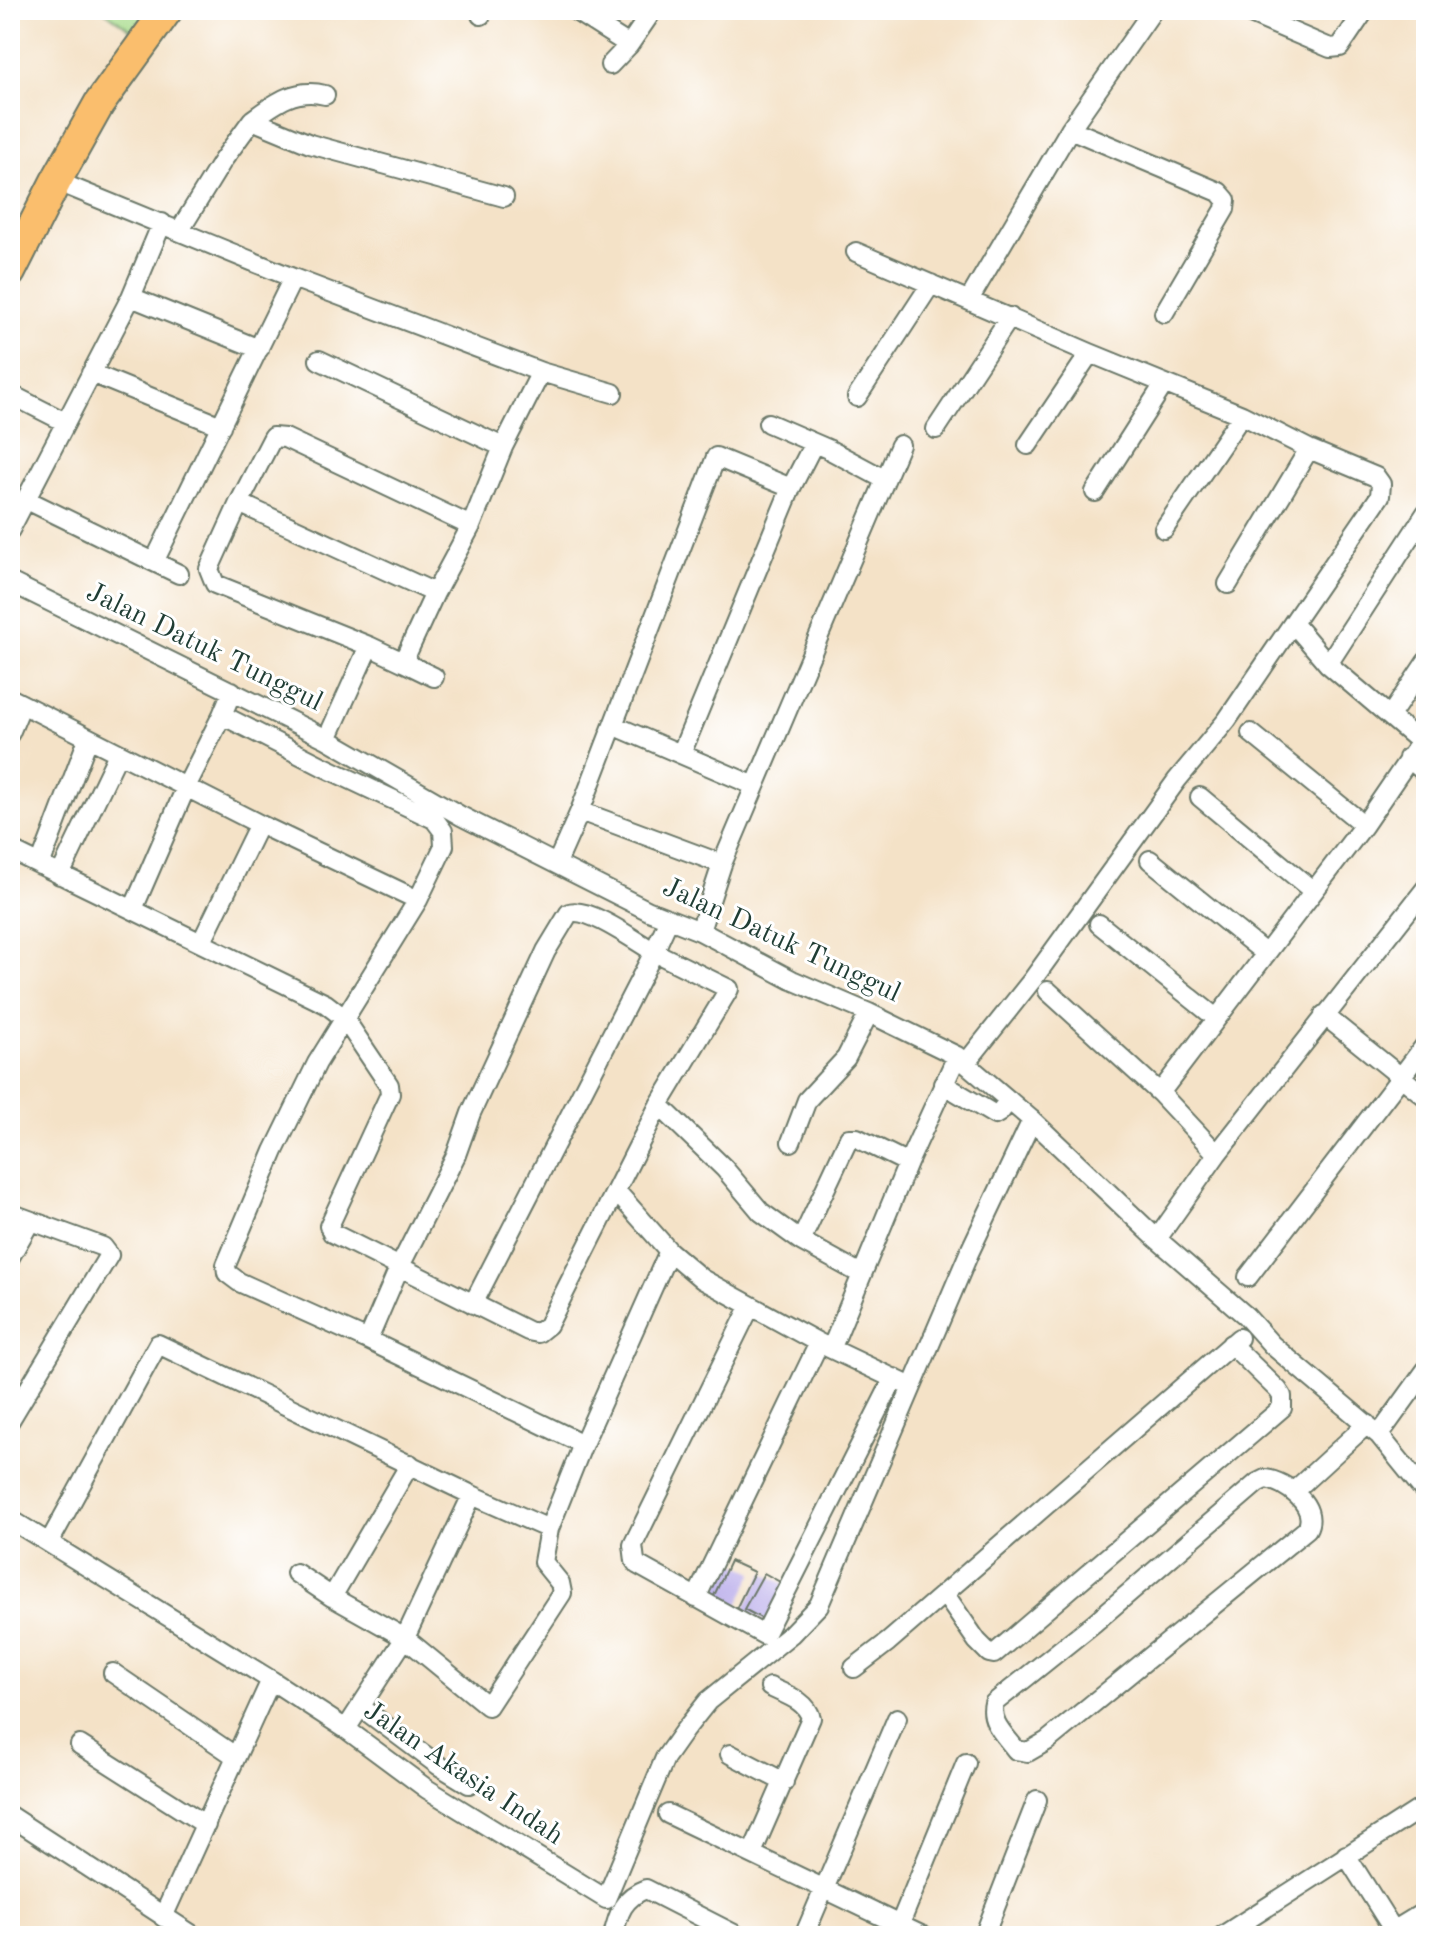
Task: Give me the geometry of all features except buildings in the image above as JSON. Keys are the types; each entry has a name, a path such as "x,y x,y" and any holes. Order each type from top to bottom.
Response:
{"main road":[{"path":"10,272 99,104 167,10"}],"street":[{"path":"574,10 629,45"},
{"path":"610,65 629,45 653,10"},
{"path":"969,300 1070,129 1153,10"},
{"path":"1241,10 1330,48 1340,47 1365,10"},
{"path":"180,230 252,120 281,98 311,91 325,95"},
{"path":"252,120 310,144 504,197"},
{"path":"1070,129 1219,192 1226,200 1225,209 1164,313"},
{"path":"56,181 293,278 541,372 613,393"},
{"path":"10,530 131,297 162,223"},
{"path":"696,1598 861,1274 943,1084 1033,979 1177,780 1299,630 1380,496 1381,484 1376,477 1309,449 1242,415 856,252"},
{"path":"154,562 293,278"},
{"path":"857,397 931,284"},
{"path":"131,297 259,349"},
{"path":"936,429 1010,317"},
{"path":"1028,445 1090,353"},
{"path":"319,360 503,447"},
{"path":"403,662 471,526 503,447 541,372"},
{"path":"91,373 221,426"},
{"path":"1095,492 1164,384"},
{"path":"10,394 65,422"},
{"path":"1164,529 1242,415"},
{"path":"768,423 884,479"},
{"path":"434,677 369,646 215,584 209,569 273,437 285,438 471,526"},
{"path":"681,754 791,488 814,443"},
{"path":"700,931 722,864 900,445"},
{"path":"1228,584 1309,449"},
{"path":"557,863 580,811 716,457 791,488"},
{"path":"27,500 179,574"},
{"path":"239,503 435,593"},
{"path":"1328,664 1426,513"},
{"name":"Jalan Datuk Tunggul","path":"10,582 327,739 461,816 669,919 700,931 792,980 869,1013 962,1059 1032,1120 1157,1239 1246,1316 1254,1327 1373,1430 1426,1493"},
{"path":"1160,1093 1364,825 1408,758 1423,745 1328,664 1299,630"},
{"path":"327,739 369,646"},
{"path":"1390,716 1426,662"},
{"path":"133,909 232,691"},
{"path":"10,733 16,701 259,824 418,900"},
{"path":"222,715 434,819 443,831 444,846 418,900 317,1063 274,1151 226,1265 227,1273 239,1282 368,1340 583,1444"},
{"path":"613,725 755,786"},
{"path":"1251,733 1364,825"},
{"path":"40,865 88,739"},
{"path":"60,875 118,754"},
{"path":"1408,758 1426,773"},
{"path":"1200,797 1313,891"},
{"path":"580,811 722,864"},
{"path":"201,943 259,824"},
{"path":"10,850 326,1004 344,1018 389,1085 390,1094 329,1226 332,1233 399,1268 528,1331 538,1333 548,1325 659,1105 729,989 654,952 590,914 576,910 569,913 546,951 471,1113 456,1155 399,1268 368,1340"},
{"path":"1150,860 1266,954"},
{"path":"1157,1239 1217,1154 1426,888"},
{"path":"473,1304 669,919"},
{"path":"1099,924 1216,1018"},
{"path":"1048,991 1160,1093 1217,1154"},
{"path":"791,1142 807,1100 846,1058 869,1013"},
{"path":"1324,1015 1426,1097"},
{"path":"1248,1277 1426,1044"},
{"path":"943,1084 995,1115 1009,1100"},
{"path":"659,1105 724,1168 761,1212 801,1241 861,1274"},
{"path":"613,1936 613,1903 665,1758 708,1701 791,1634 819,1605 969,1253 1032,1120"},
{"path":"801,1241 849,1138 857,1138 908,1163"},
{"path":"616,1191 669,1251 702,1279 750,1307 912,1388"},
{"path":"10,1213 103,1247 109,1255 10,1420"},
{"path":"10,1257 30,1222"},
{"path":"296,1573 405,1638 488,1706 562,1593 560,1583 543,1562 549,1529 583,1444 669,1251"},
{"path":"750,1307 633,1545 638,1565 764,1635 894,1378"},
{"path":"854,1668 1254,1327"},
{"path":"50,1541 158,1344 549,1529"},
{"path":"944,1593 977,1641 994,1654 1282,1408 1282,1396 1278,1390 1231,1344"},
{"path":"1293,1492 1373,1430 1426,1370"},
{"path":"332,1597 410,1464"},
{"path":"1265,1479 1284,1482 1293,1492 1311,1515 1307,1529 1047,1741 1023,1753 1016,1750 994,1721 991,1714 994,1703 1094,1623 1257,1483 1265,1479"},
{"path":"346,1729 405,1638 472,1495"},
{"name":"Jalan Akasia Indah","path":"10,1519 271,1680 346,1729 427,1789 613,1903"},
{"path":"113,1673 235,1756"},
{"path":"163,1917 271,1680"},
{"path":"752,1853 811,1718 803,1703 770,1687"},
{"path":"362,1708 438,1765 469,1784"},
{"path":"804,1936 897,1718"},
{"path":"80,1745 206,1825"},
{"path":"730,1754 784,1782"},
{"path":"900,1924 966,1763"},
{"path":"984,1936 1037,1800"},
{"path":"1222,1936 1426,1805"},
{"path":"668,1814 923,1936"},
{"path":"10,1816 194,1936"},
{"path":"1346,1855 1390,1933 1426,1911"},
{"path":"613,1903 646,1889 738,1936"}],"green space":[{"path":"103,10 167,10 145,40"}]}
